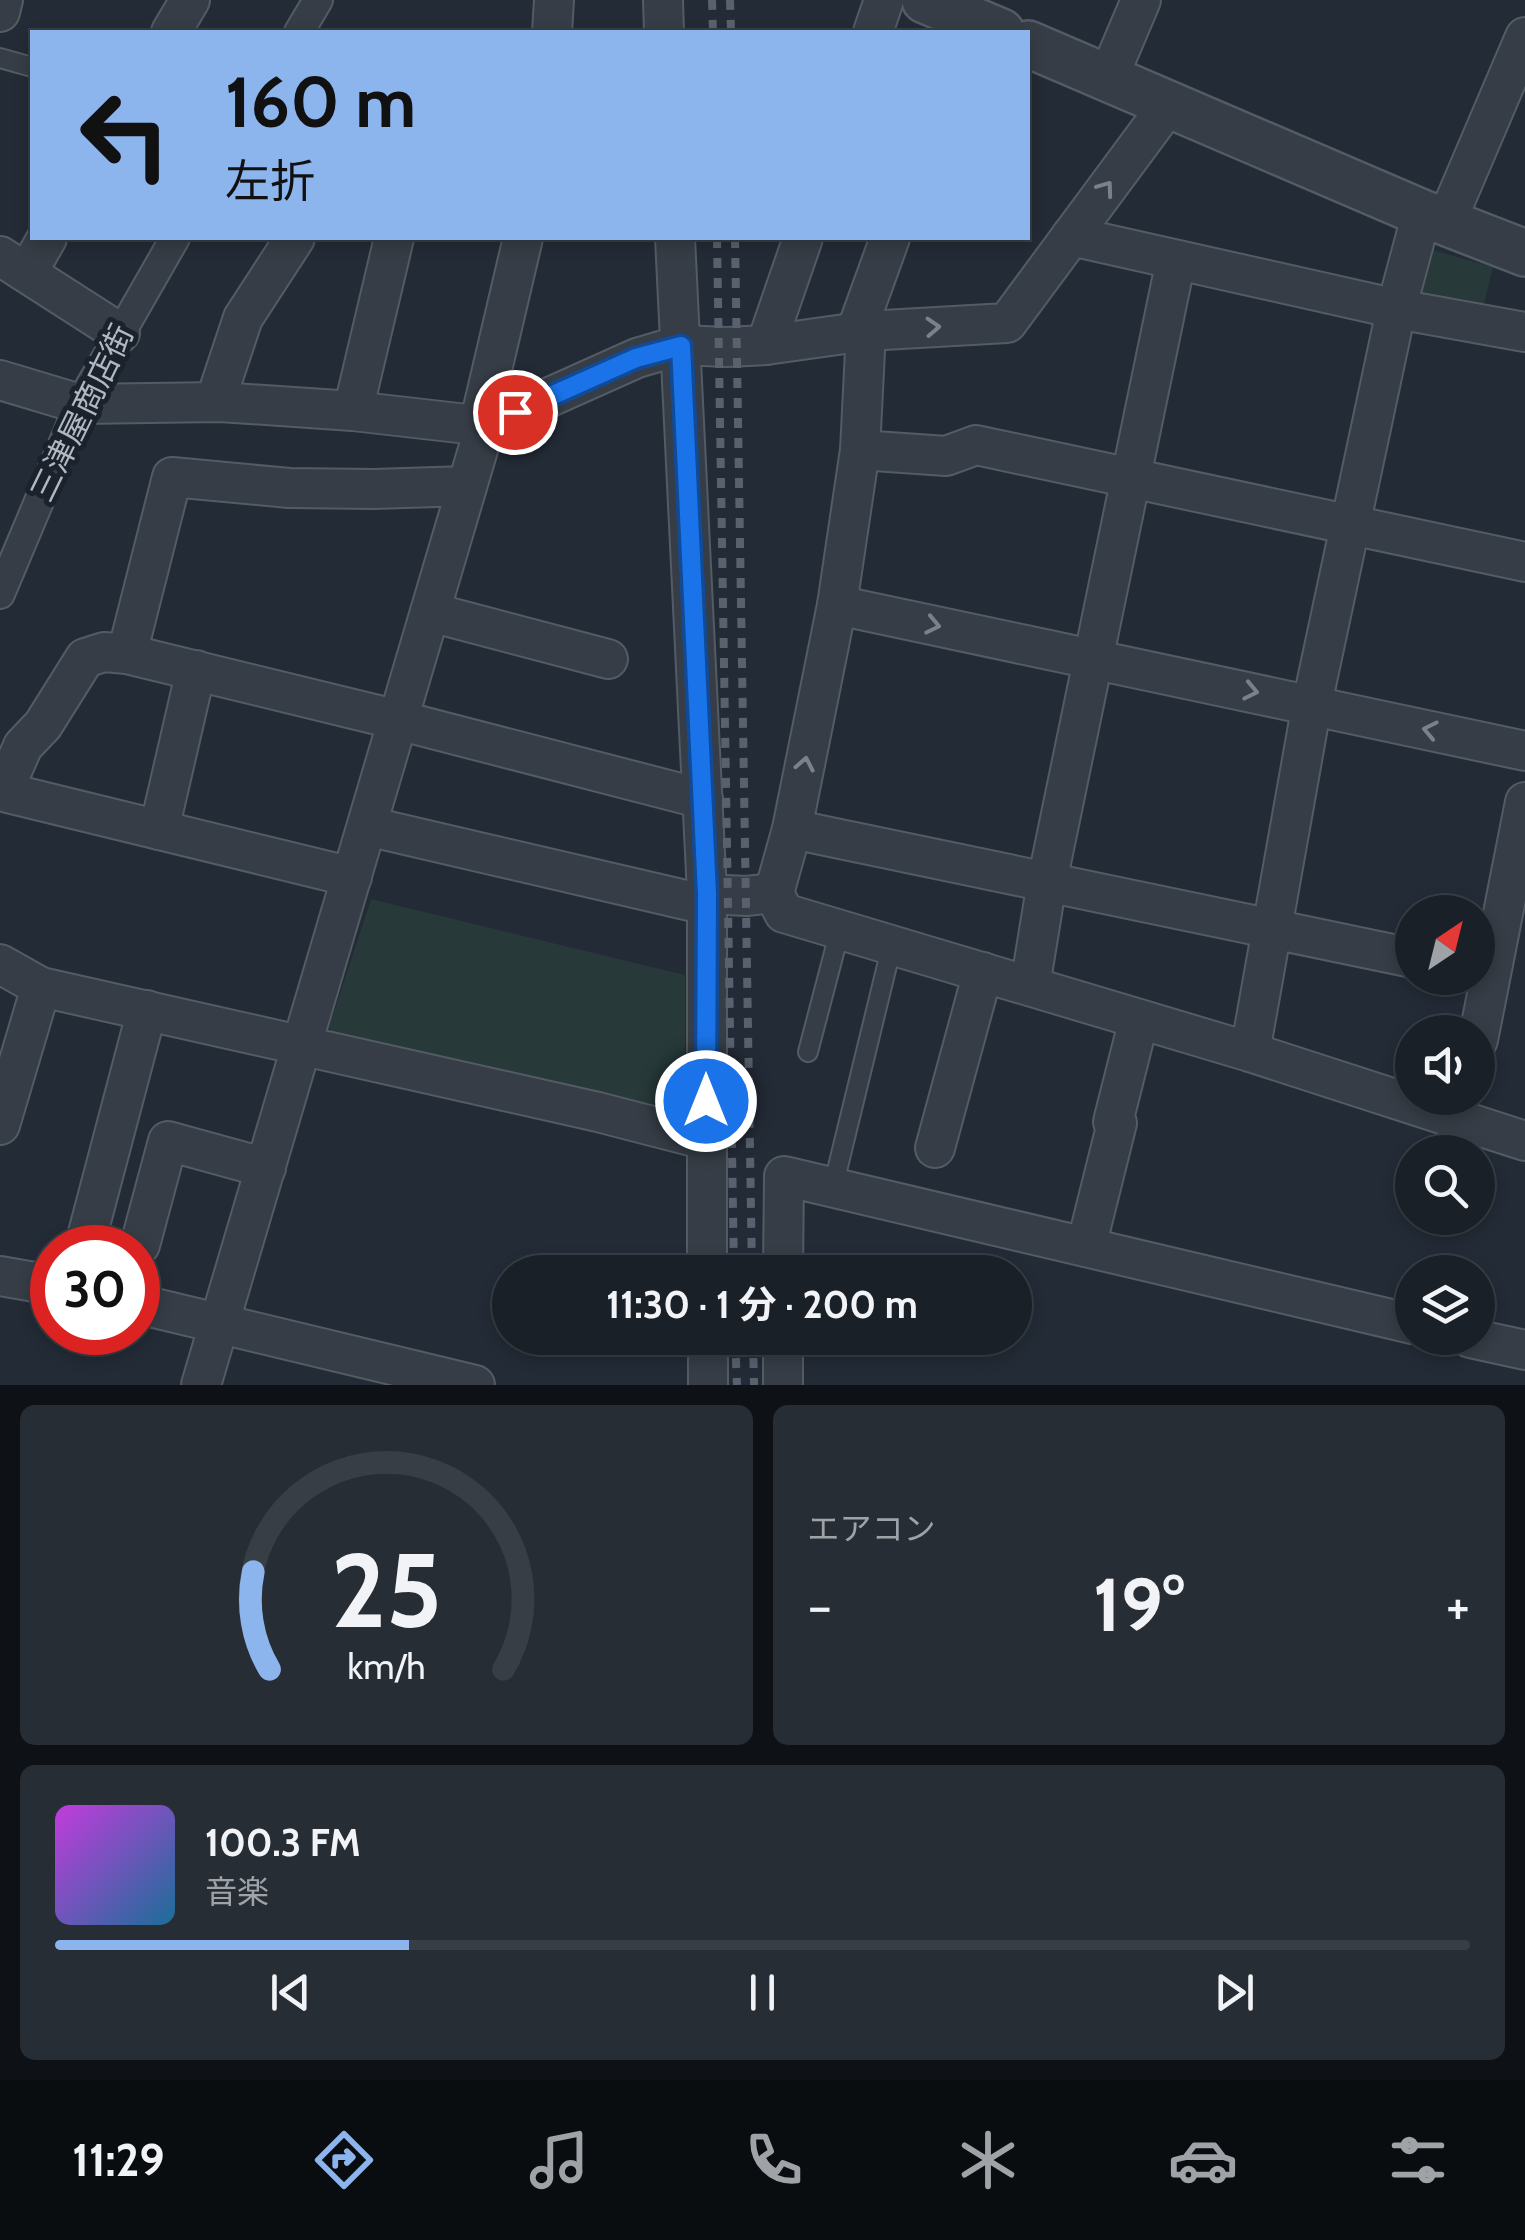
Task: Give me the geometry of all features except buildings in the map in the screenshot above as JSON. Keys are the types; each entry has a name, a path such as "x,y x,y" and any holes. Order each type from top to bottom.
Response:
{"street":[{"path":"0,12 3,0"},
{"path":"172,30 190,0"},
{"path":"299,30 318,0"},
{"path":"552,30 554,0"},
{"path":"662,0 664,30"},
{"path":"874,30 884,0"},
{"path":"925,0 977,28"},
{"path":"1108,78 1141,0"},
{"path":"1250,1052 1312,704 1397,309 1434,217 1525,37"},
{"path":"1030,45 1525,253"},
{"path":"0,380 80,404 215,402 482,425 636,358 681,346 766,345 861,332 1007,323 1169,104"},
{"path":"1071,236 1397,309 1525,332"},
{"path":"44,240 14,264 120,333"},
{"name":"三津屋商店街","path":"0,594 80,404 174,240"},
{"path":"215,402 243,318 295,240"},
{"path":"353,411 394,240"},
{"path":"201,1385 467,486 523,240"},
{"path":"675,240 707,900 707,1255"},
{"path":"766,345 802,240"},
{"path":"889,240 861,332 860,450 837,604 792,829 774,893 784,913 1250,1052 1395,1091"},
{"path":"1030,986 1047,882 1176,260"},
{"path":"860,450 946,456 976,444 1525,562"},
{"path":"127,654 172,477 289,488 467,486"},
{"path":"837,604 1525,751"},
{"path":"430,612 608,660"},
{"path":"352,878 8,792 12,771 23,746 43,725 84,658 104,652 196,670 702,799"},
{"path":"159,830 196,670"},
{"path":"1486,1015 1498,976 1525,802"},
{"path":"366,826 707,900 774,893"},
{"path":"792,829 1395,954"},
{"path":"0,964 40,987 598,1112 706,1140"},
{"path":"935,1148 983,972"},
{"path":"0,1125 40,987"},
{"path":"90,1225 147,1010"},
{"path":"1086,1247 1139,1019"},
{"path":"1475,1115 1525,1141"},
{"path":"145,1225 168,1141 266,1168"},
{"path":"784,1255 784,1176 1395,1320"},
{"path":"0,1276 30,1281"},
{"path":"160,1309 475,1385"},
{"path":"1495,1343 1525,1350"},
{"path":"708,1355 708,1385"},
{"path":"783,1355 783,1385"}],"lane":[{"path":"0,58 30,66"},
{"path":"808,1052 840,930"},
{"path":"833,1187 892,945"}],"shaded area":[{"path":"1429,249 1493,267 1482,312 1425,302 1419,291"},
{"path":"371,899 685,975 685,1108 668,1123 340,1046 329,1027"}],"railway":[{"path":"712,0 713,30"},
{"path":"730,0 731,30"},
{"path":"717,240 734,1255"},
{"path":"735,240 752,1255"},
{"path":"736,1355 737,1385"},
{"path":"753,1355 754,1385"}],"route":[{"path":"515,412 636,358 681,346 707,894 706,1101"}]}
